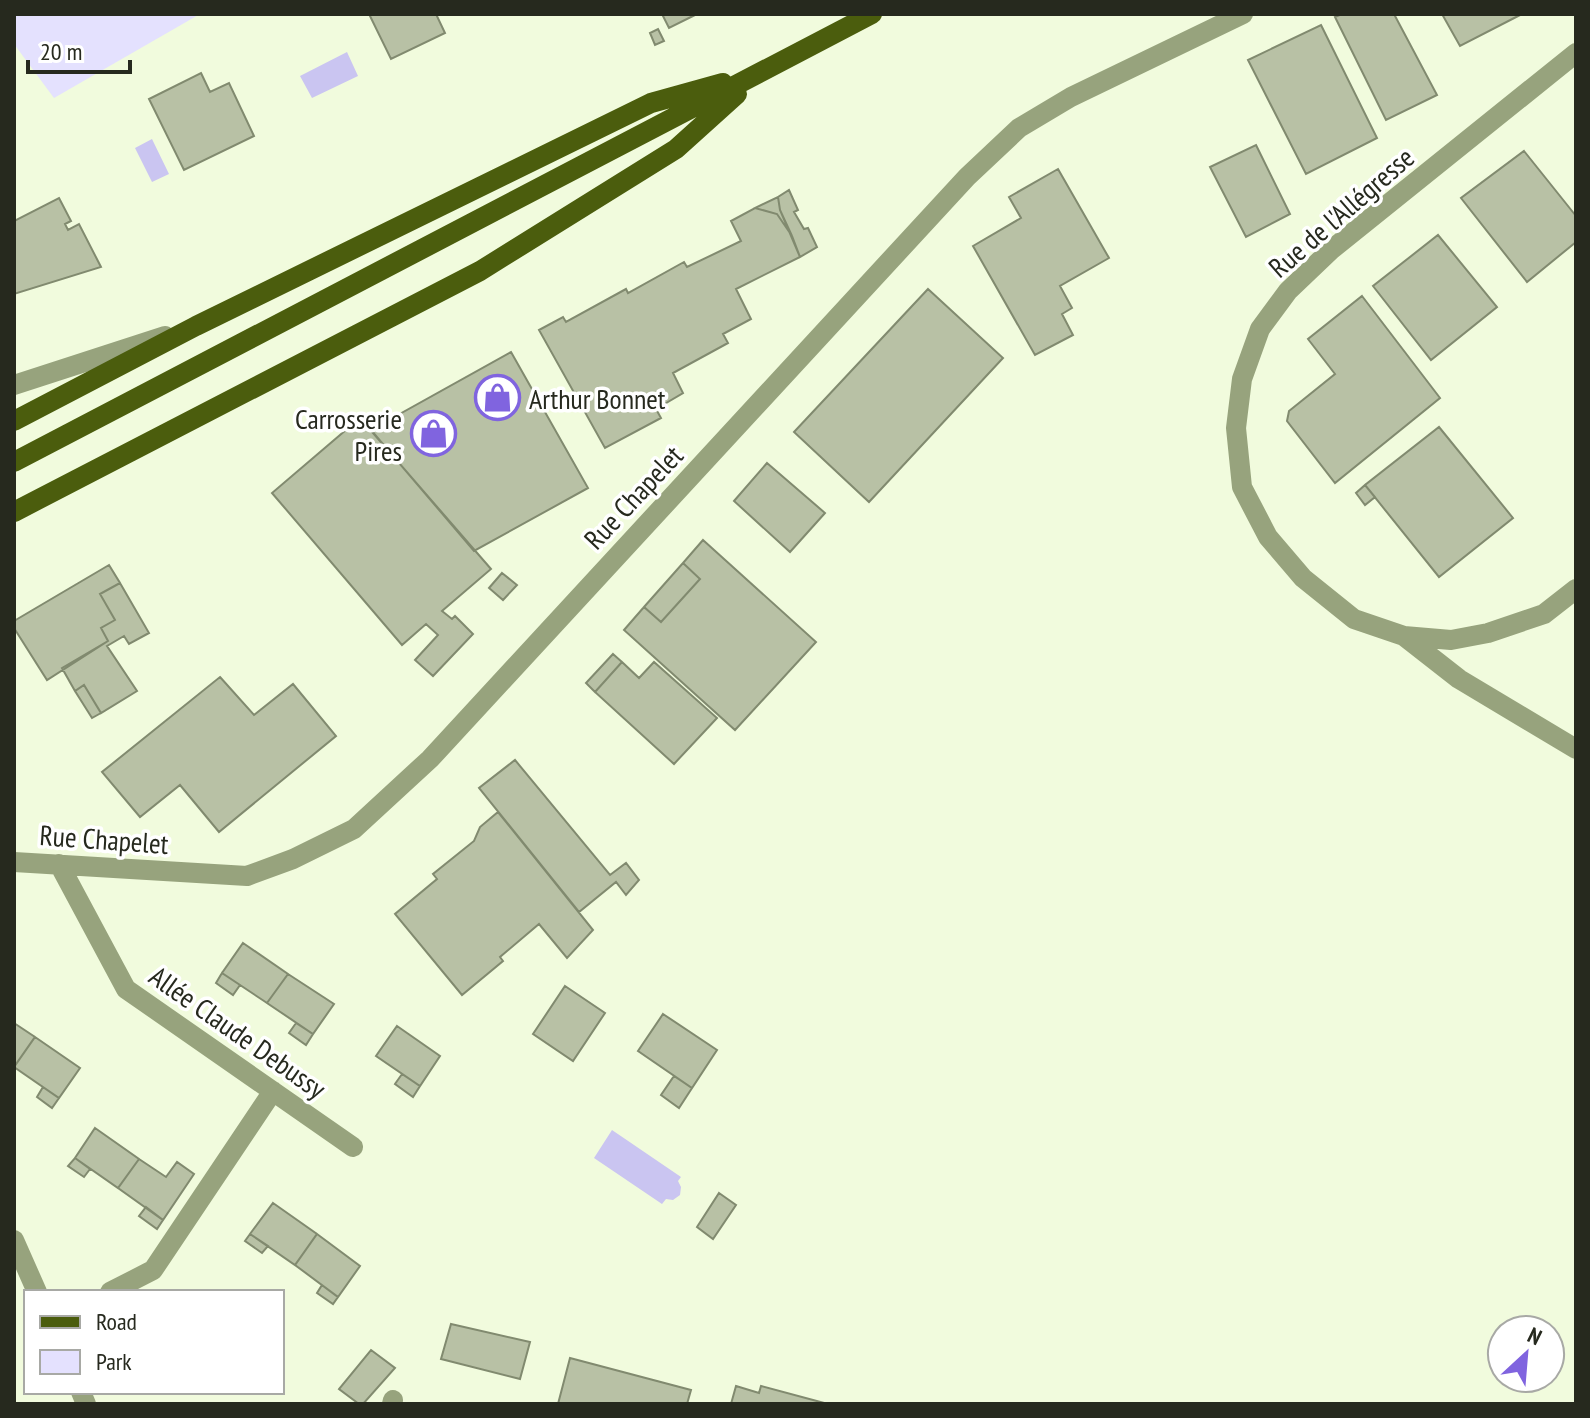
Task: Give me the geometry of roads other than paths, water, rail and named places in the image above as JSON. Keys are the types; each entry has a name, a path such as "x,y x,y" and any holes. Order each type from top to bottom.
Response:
{"main road":[{"path":"14,462 872,14"},
{"path":"14,421 196,326 651,103 761,73"},
{"path":"14,512 480,271 676,149 761,73"}],"street":[{"name":"Rue Chapelet","path":"14,862 247,876 293,859 354,829 430,759 967,177 1019,128 1071,97 1243,14"},
{"name":"Rue de l'Allégresse","path":"1576,53 1331,250 1288,291 1260,329 1242,379 1236,428 1242,487 1268,537 1303,578 1354,619 1404,636 1451,640 1488,633 1544,614 1576,589"},
{"path":"14,385 196,326"},
{"path":"1404,636 1459,679 1576,749"},
{"name":"Allée Claude Debussy","path":"59,864 126,989 353,1147"},
{"path":"114,1290 153,1270 273,1091"},
{"path":"14,1240 36,1290"}],"place":[{"name":"Arthur Bonnet","path":"498,398"},
{"name":"Carrosserie Pires","path":"433,434"}]}
